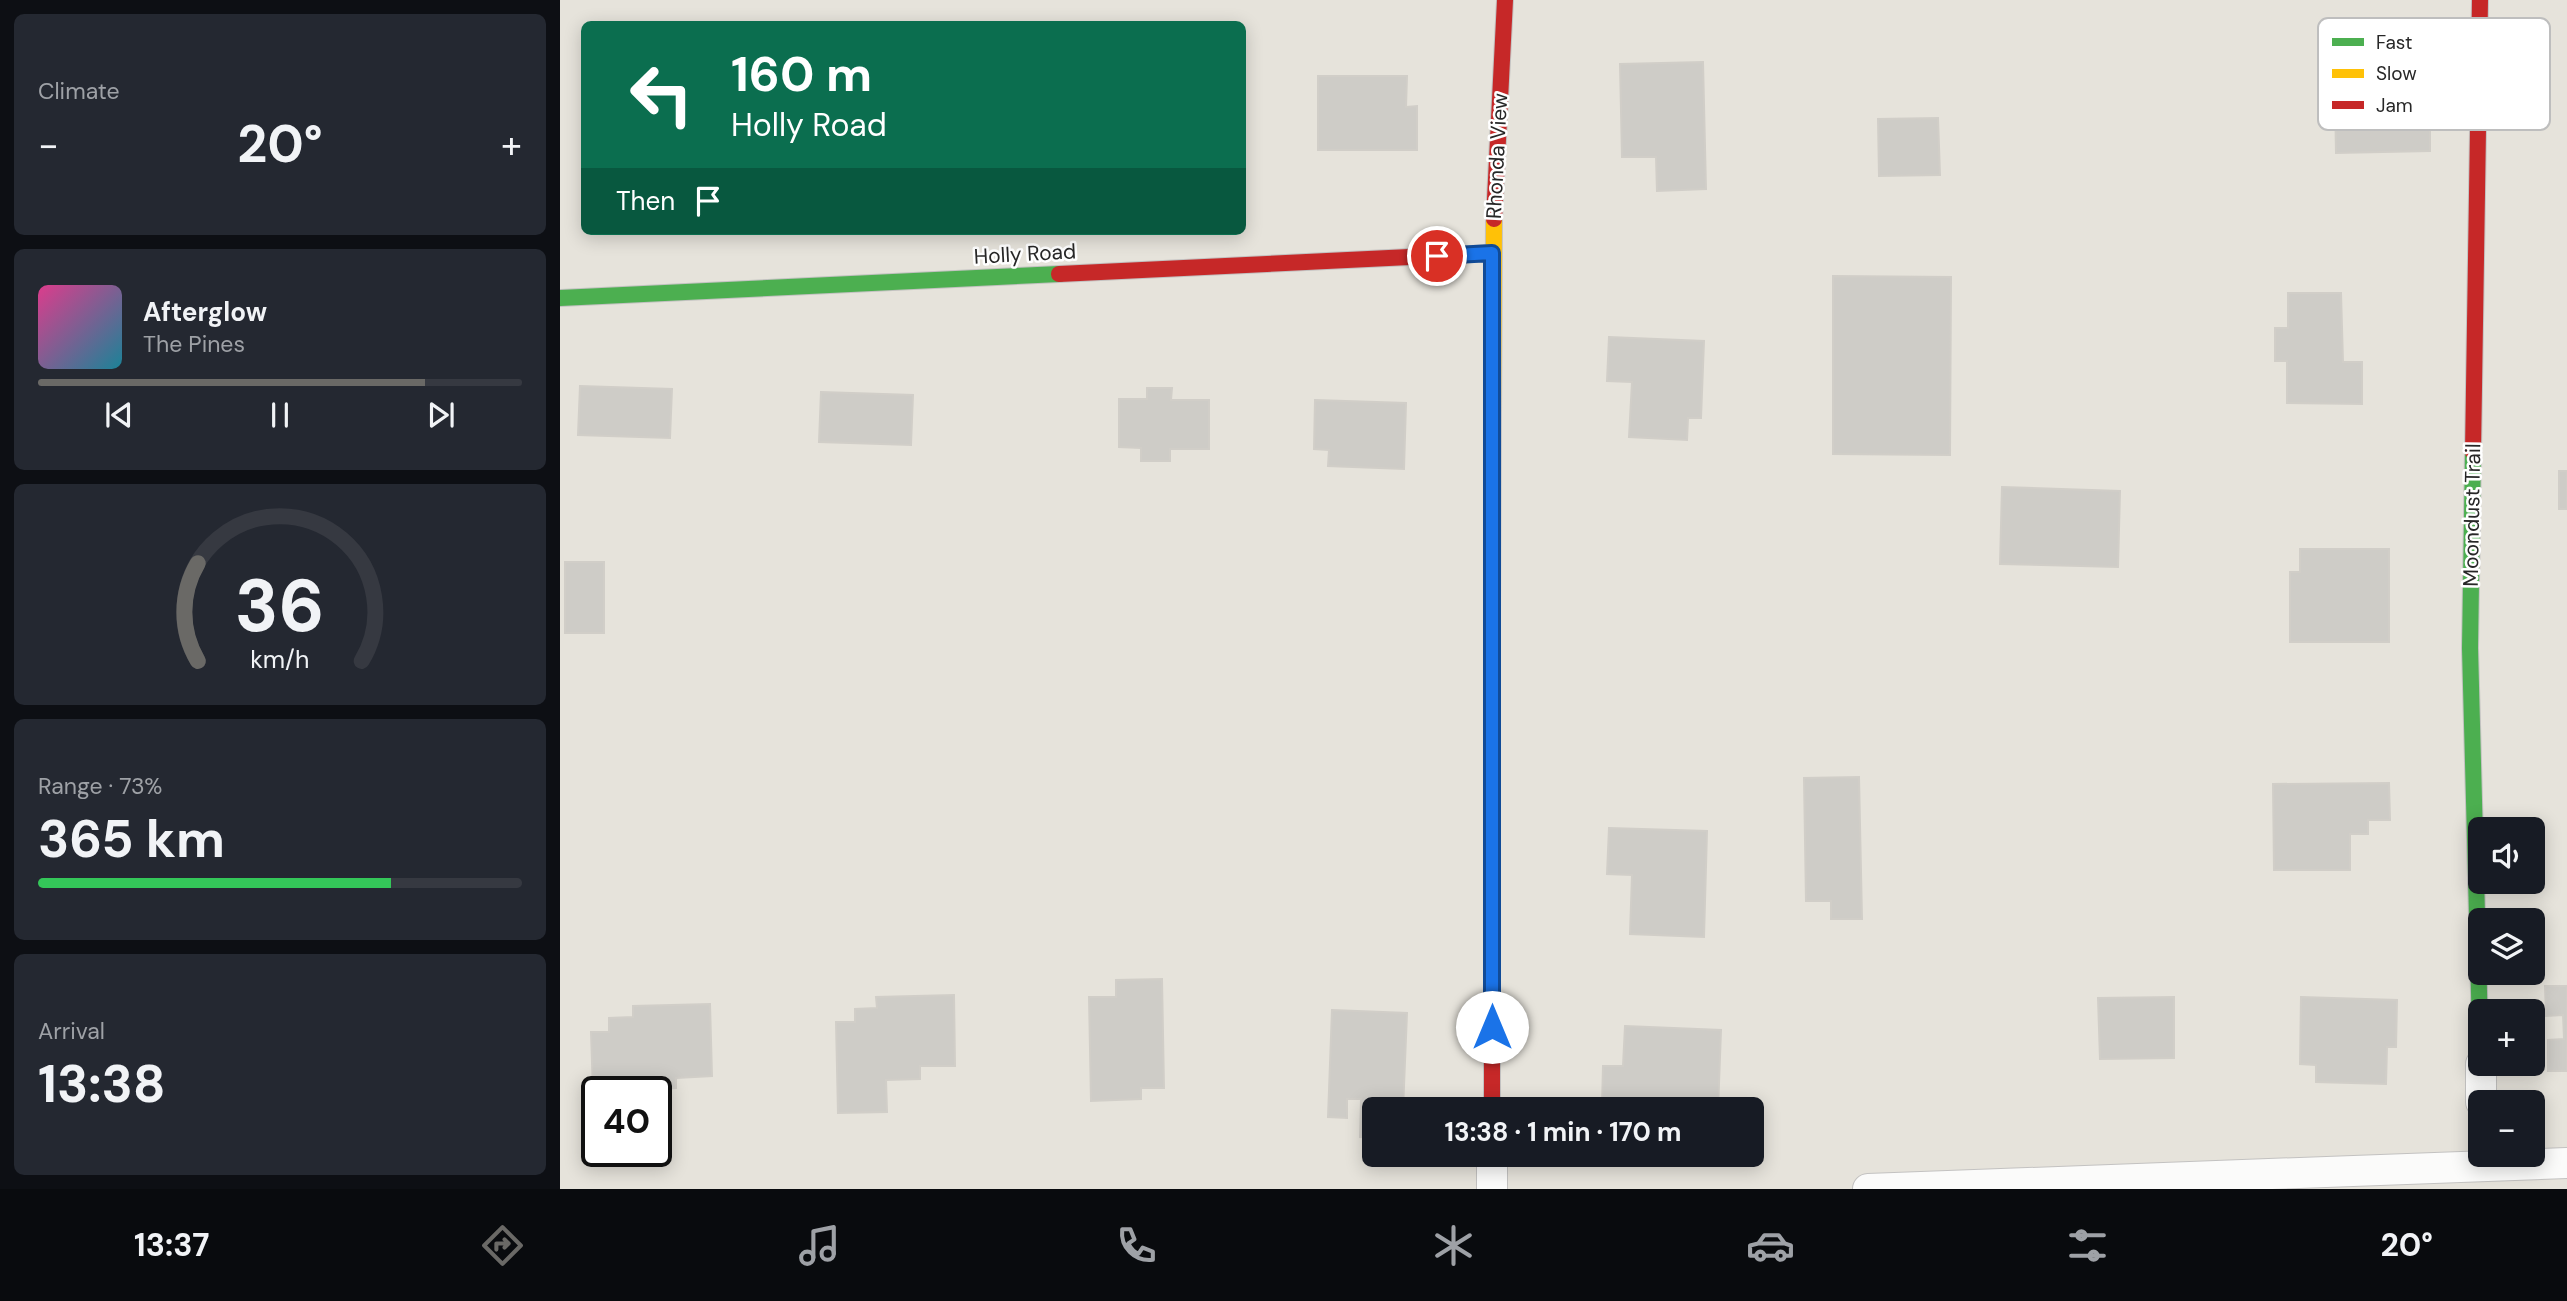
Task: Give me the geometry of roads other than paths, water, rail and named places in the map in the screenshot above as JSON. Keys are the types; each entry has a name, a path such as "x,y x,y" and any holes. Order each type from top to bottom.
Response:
{"street":[{"name":"Rhonda View","path":"1492,1097 1492,253 1504,0"},
{"name":"Moondust Trail","path":"2480,0 2480,18"},
{"name":"Moondust Trail","path":"2478,130 2470,648 2479,999"},
{"name":"Holly Road","path":"560,298 1492,253"},
{"path":"1868,1189 2468,1161"},
{"path":"2545,1162 2567,1163"},
{"path":"1492,1167 1492,1189"}]}
